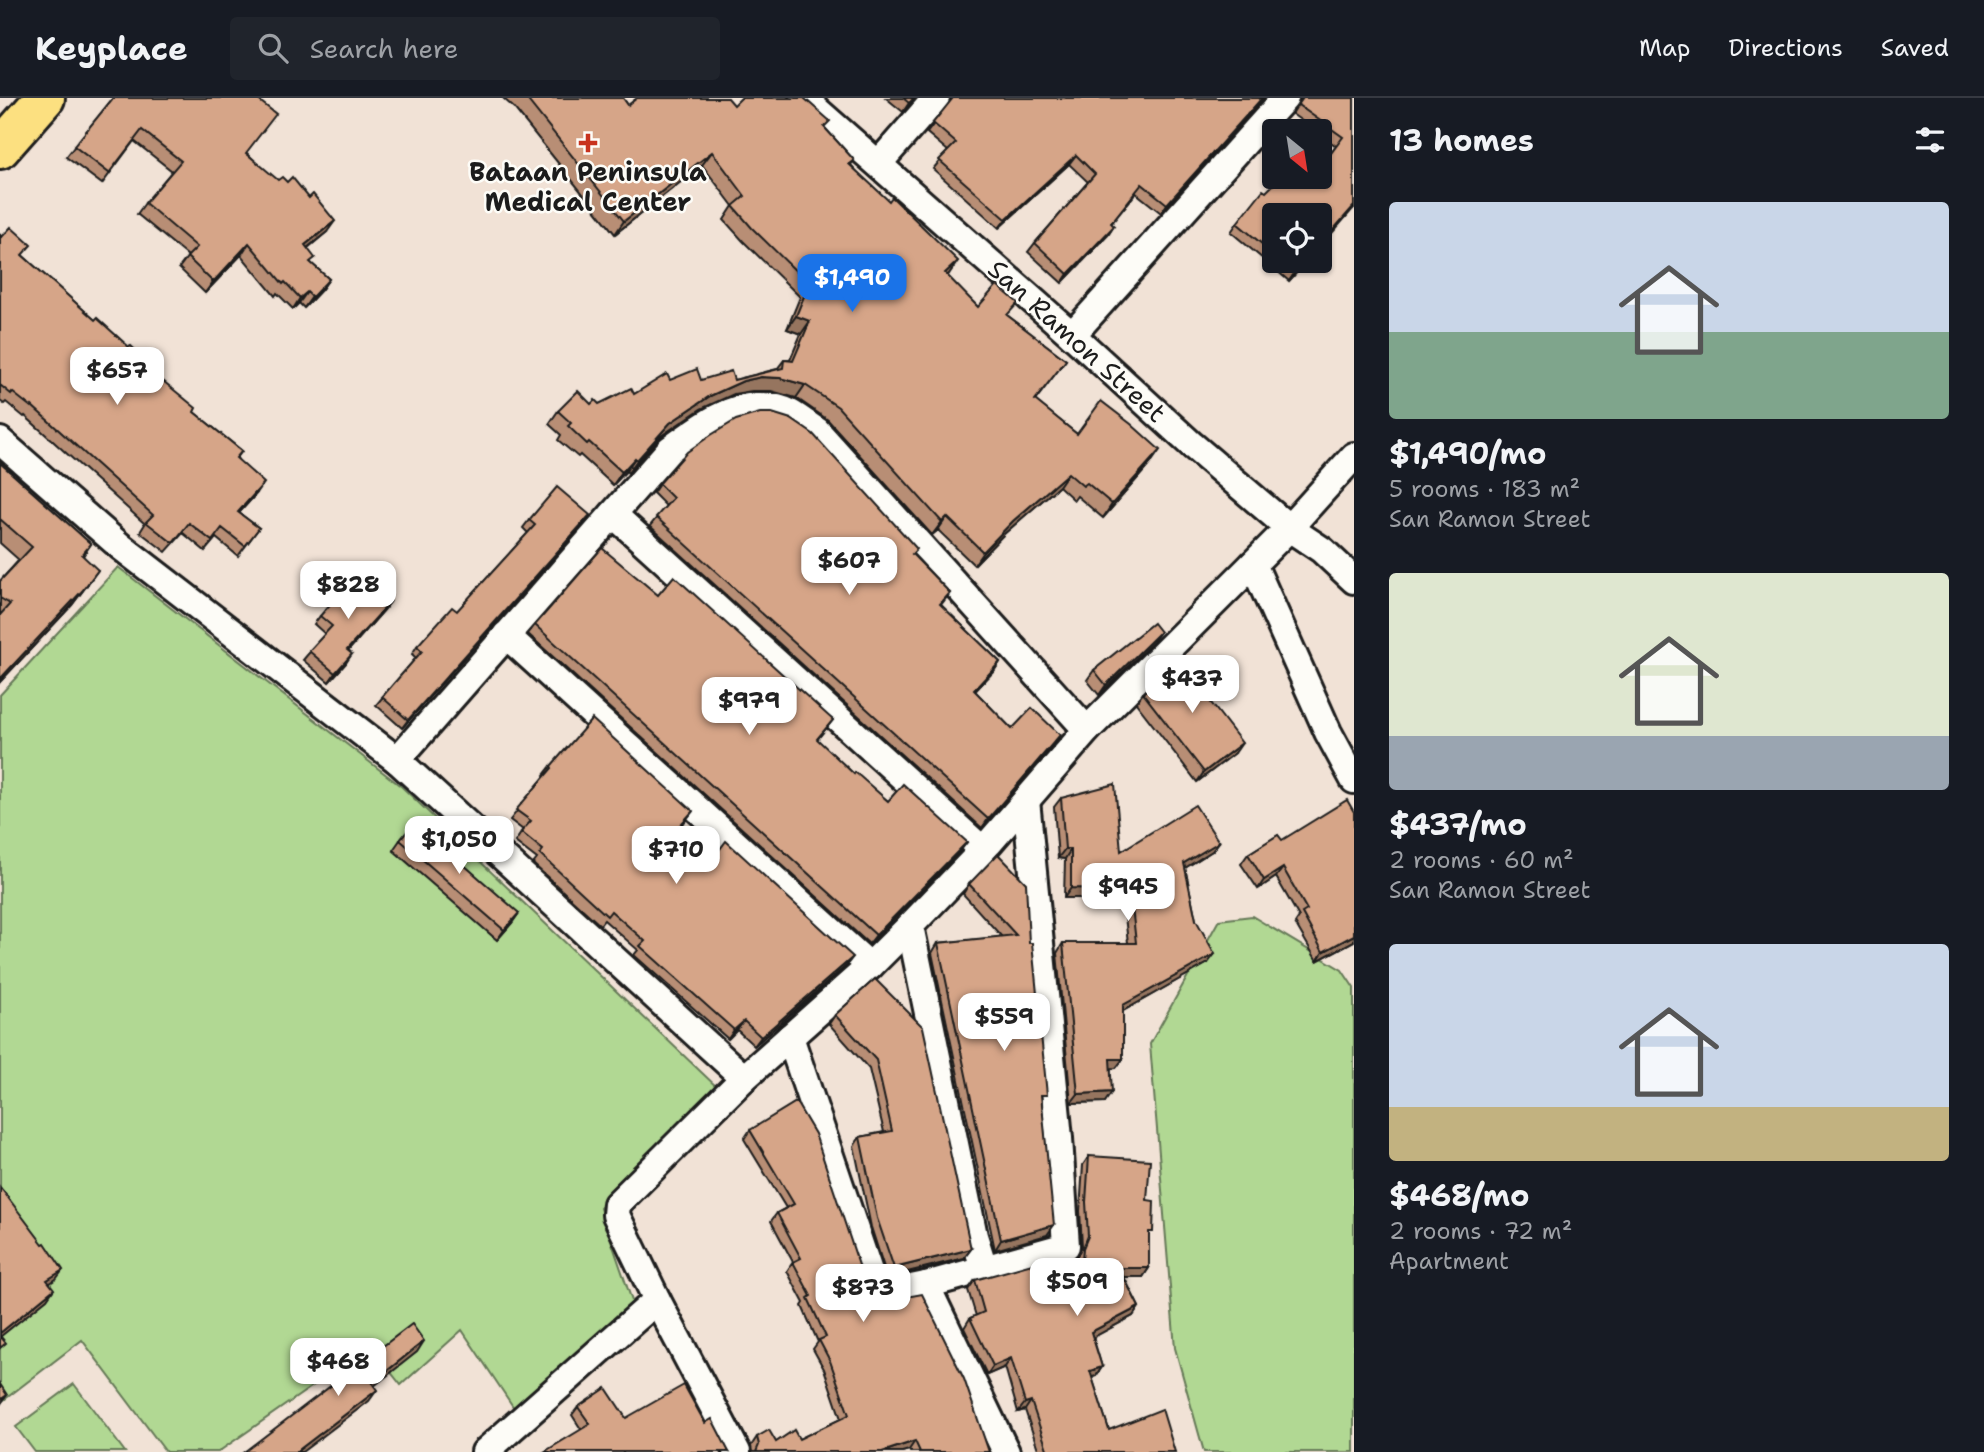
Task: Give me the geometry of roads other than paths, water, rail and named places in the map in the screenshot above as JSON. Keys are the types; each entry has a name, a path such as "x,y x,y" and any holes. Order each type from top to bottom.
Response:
{"main road":[{"path":"0,149 45,98"}],"street":[{"name":"San Ramon Street","path":"803,98 1072,335 1192,445 1289,528 1322,550 1354,580"},
{"path":"879,163 936,98"},
{"path":"1072,335 1285,98"},
{"path":"397,760 670,449 719,415 756,406 786,411 817,431 1087,730"},
{"path":"0,441 120,546 397,760 744,1078"},
{"path":"737,1452 657,1300 616,1215 617,1204 744,1078 870,966 910,926 983,850 1087,730 1289,528 1354,456"},
{"path":"613,514 983,850"},
{"path":"1253,564 1328,732 1354,780"},
{"path":"506,635 870,966"},
{"path":"790,1037 877,1295 926,1285 1066,1246 1059,1138 1026,800"},
{"path":"910,926 974,1236 984,1268"},
{"path":"926,1285 1006,1452"},
{"path":"485,1452 657,1300"}],"place":[{"name":"Bataan Peninsula Medical Center","path":"588,143"}]}
